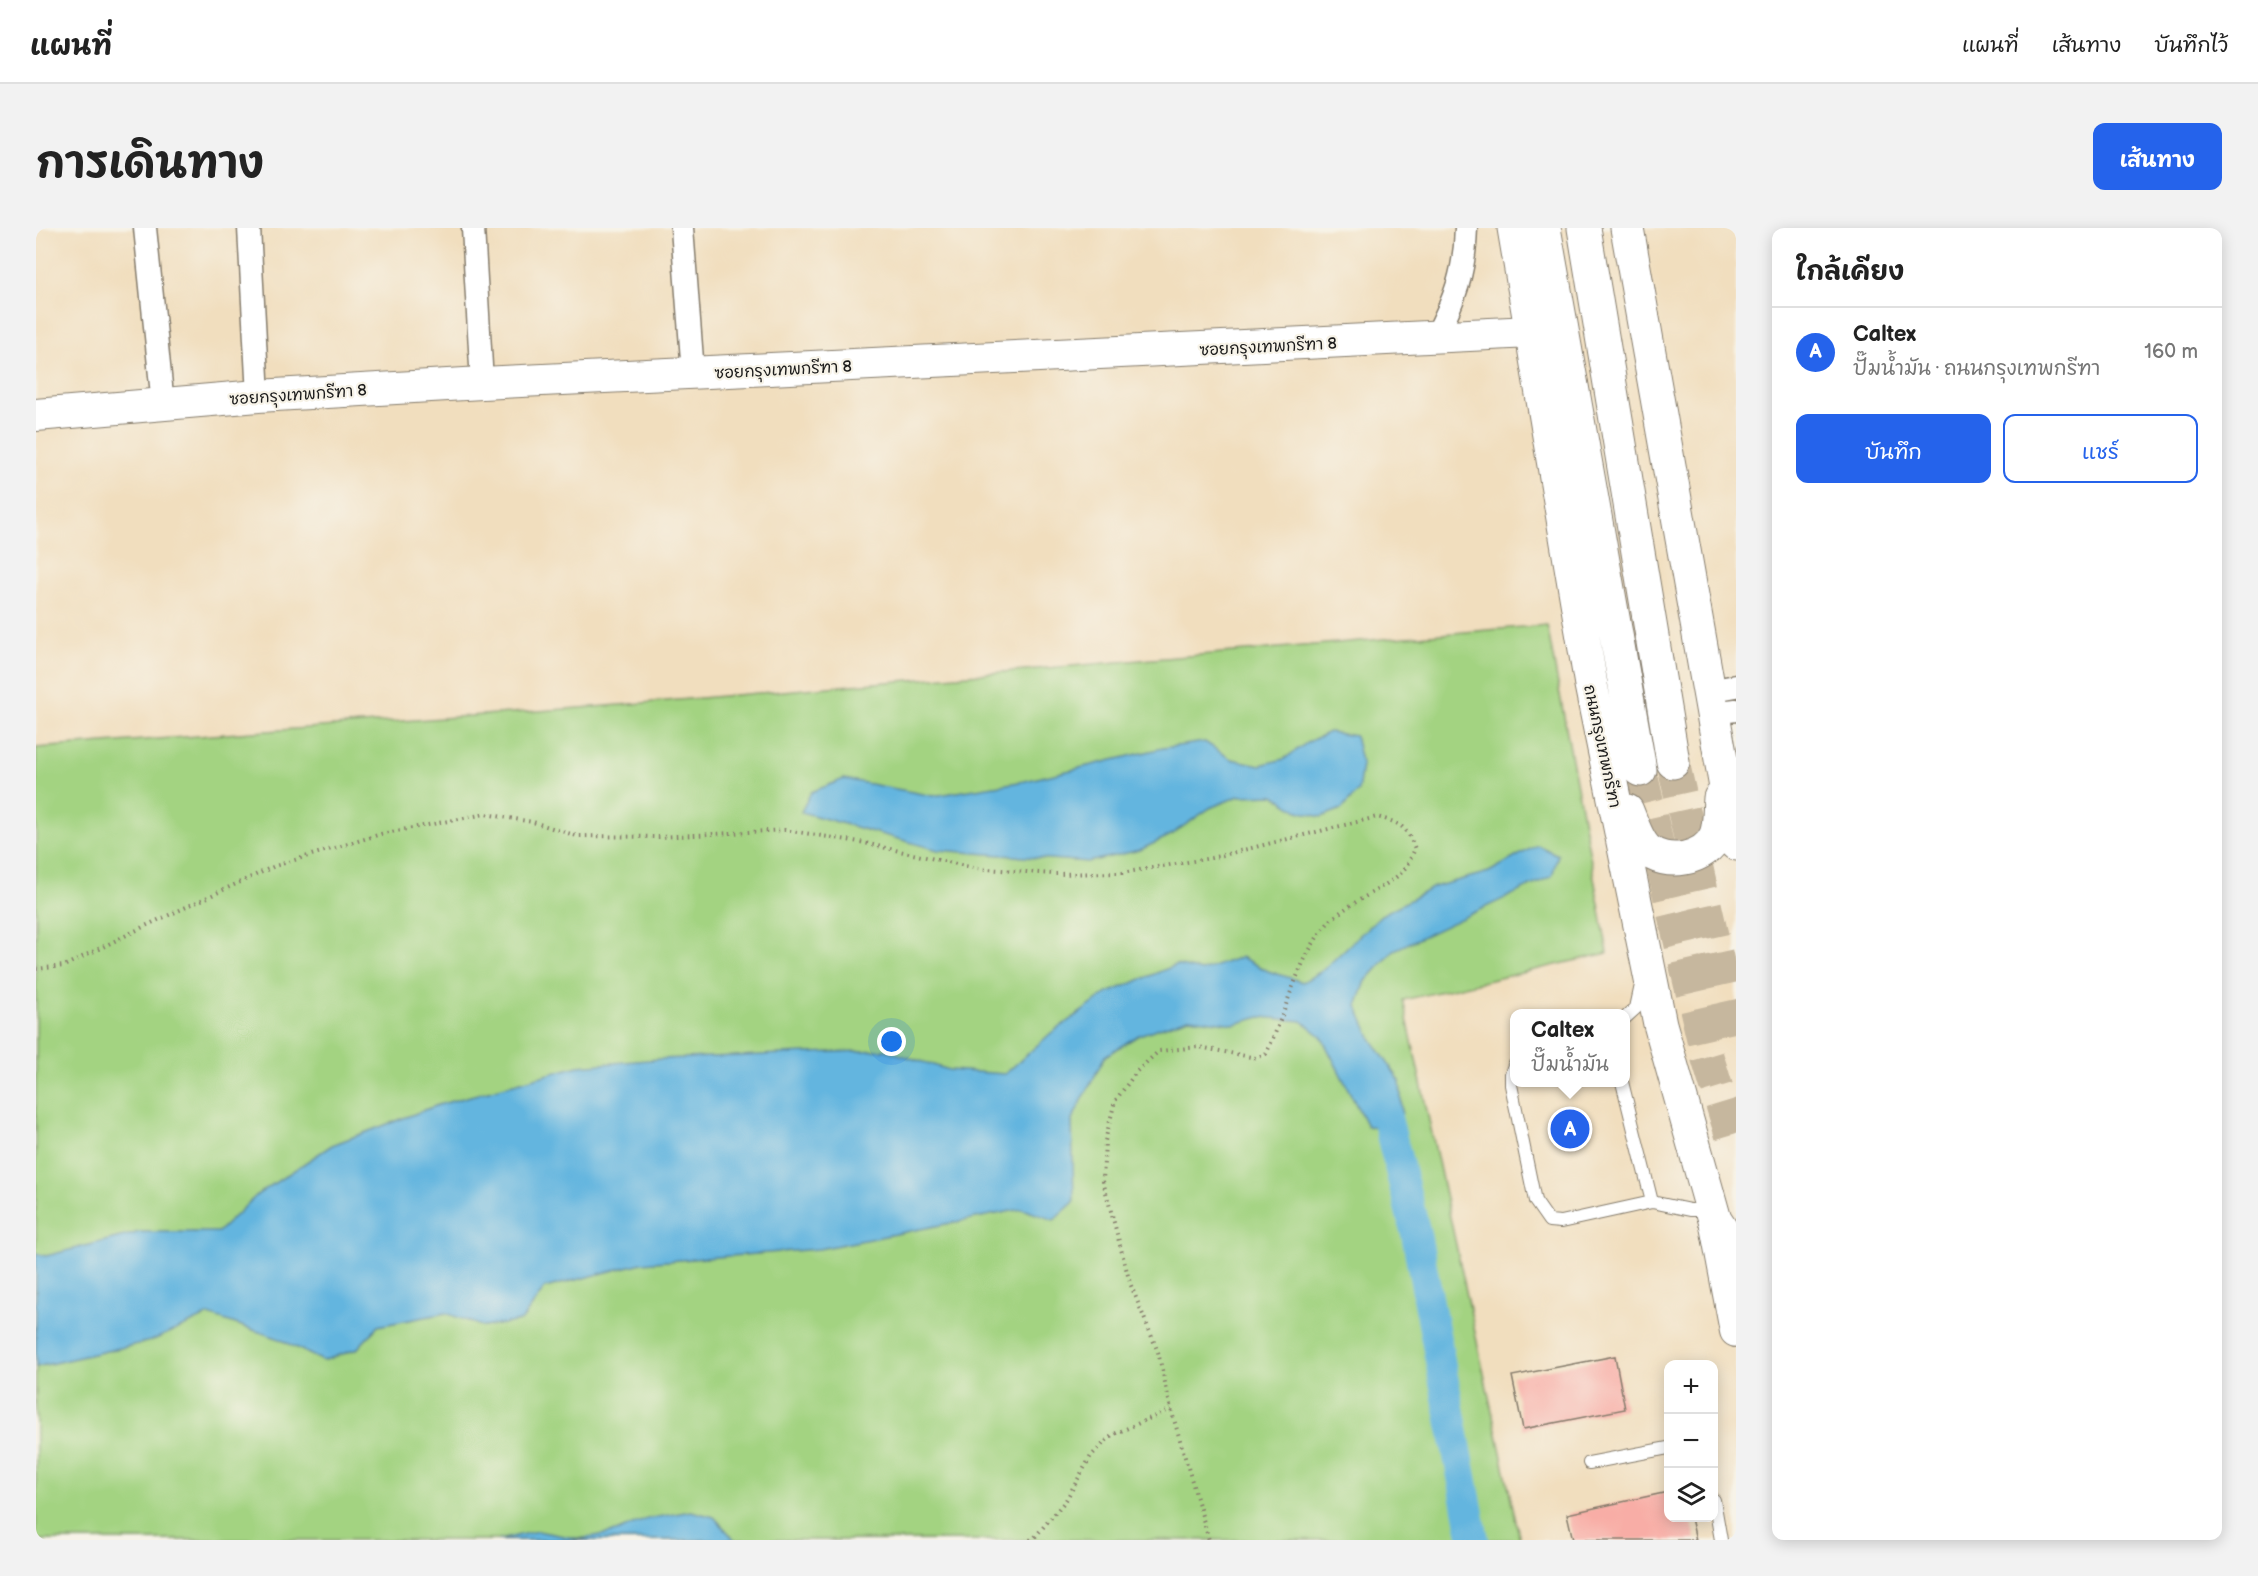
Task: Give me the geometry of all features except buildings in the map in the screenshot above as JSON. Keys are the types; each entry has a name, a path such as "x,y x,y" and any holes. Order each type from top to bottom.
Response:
{"main road":[{"name":"ถนนกรุงเทพกรีฑา","path":"1514,228 1590,686 1624,771"},
{"name":"ถนนกรุงเทพกรีฑา","path":"1544,228 1624,771 1646,952 1660,1024 1713,1215 1736,1252"},
{"path":"1584,228 1673,762"},
{"path":"1624,771 1645,849 1665,859 1678,859 1696,855 1715,838 1718,824 1723,700 1627,228"},
{"path":"1720,757 1736,844"}],"street":[{"path":"145,228 163,405"},
{"path":"249,228 258,396"},
{"path":"473,228 482,383"},
{"path":"682,228 693,373"},
{"path":"1435,338 1454,302 1466,250 1466,228"},
{"name":"ซอยกรุงเทพกรีฑา 8","path":"36,415 258,396 482,383 1531,332"},
{"path":"1713,1215 1736,1331"}],"lane":[{"path":"1630,1014 1636,1008 1646,952"},
{"path":"1511,1087 1535,1201 1549,1221 1561,1222 1652,1202 1713,1215"},
{"path":"1623,1087 1652,1202"},
{"path":"1589,1463 1664,1449"},
{"path":"1717,1522 1721,1540"}],"path":[{"path":"36,969 64,966 275,866 381,834 485,814 532,822 577,836 659,837 785,830 860,842 974,868 1053,874 1122,873 1211,858 1377,817 1398,823 1408,832 1415,849 1403,872 1331,920 1313,943 1297,976 1266,1054 1256,1058 1199,1047 1159,1051 1137,1071 1115,1101 1105,1141 1103,1181 1130,1283 1158,1352 1209,1540"},
{"path":"1030,1540 1066,1500 1090,1456 1112,1435 1172,1409"}],"green space":[{"path":"1547,625 1608,953 1403,1000 1520,1540 36,1540 36,748 620,705"}],"water":[{"path":"1329,732 1355,736 1362,765 1358,791 1342,809 1321,817 1298,811 1274,795 1239,796 1210,808 1169,836 1140,850 1088,862 938,850 801,812 811,792 844,779 933,796 1025,781 1163,748 1205,742 1231,759 1260,765 1284,759 1308,742"},
{"path":"1537,845 1558,855 1552,876 1394,950 1366,981 1357,1006 1372,1040 1400,1081 1402,1113 1384,1128 1367,1126 1321,1036 1302,1021 1261,1017 1234,1024 1189,1018 1139,1035 1105,1056 1072,1120 1074,1202 1054,1220 1022,1209 819,1249 642,1263 545,1288 521,1321 484,1327 446,1313 378,1326 357,1349 323,1361 277,1338 209,1315 151,1341 36,1367 36,1253 46,1256 140,1232 218,1232 258,1194 332,1145 438,1105 578,1066 660,1059 885,1050 949,1070 1005,1074 1051,1033 1108,993 1176,965 1202,971 1241,957 1268,971 1303,982 1322,971 1381,915 1434,887 1489,872"},
{"path":"691,1511 714,1517 735,1540 499,1540 537,1531 580,1539 616,1532 647,1519"}],"waterway":[{"path":"1379,1086 1416,1234 1474,1540"}],"tunnel":[{"path":"1673,762 1736,1042"},
{"path":"1640,770 1707,1056 1736,1150"}],"place":[{"name":"Caltex","path":"1570,1129"}]}
